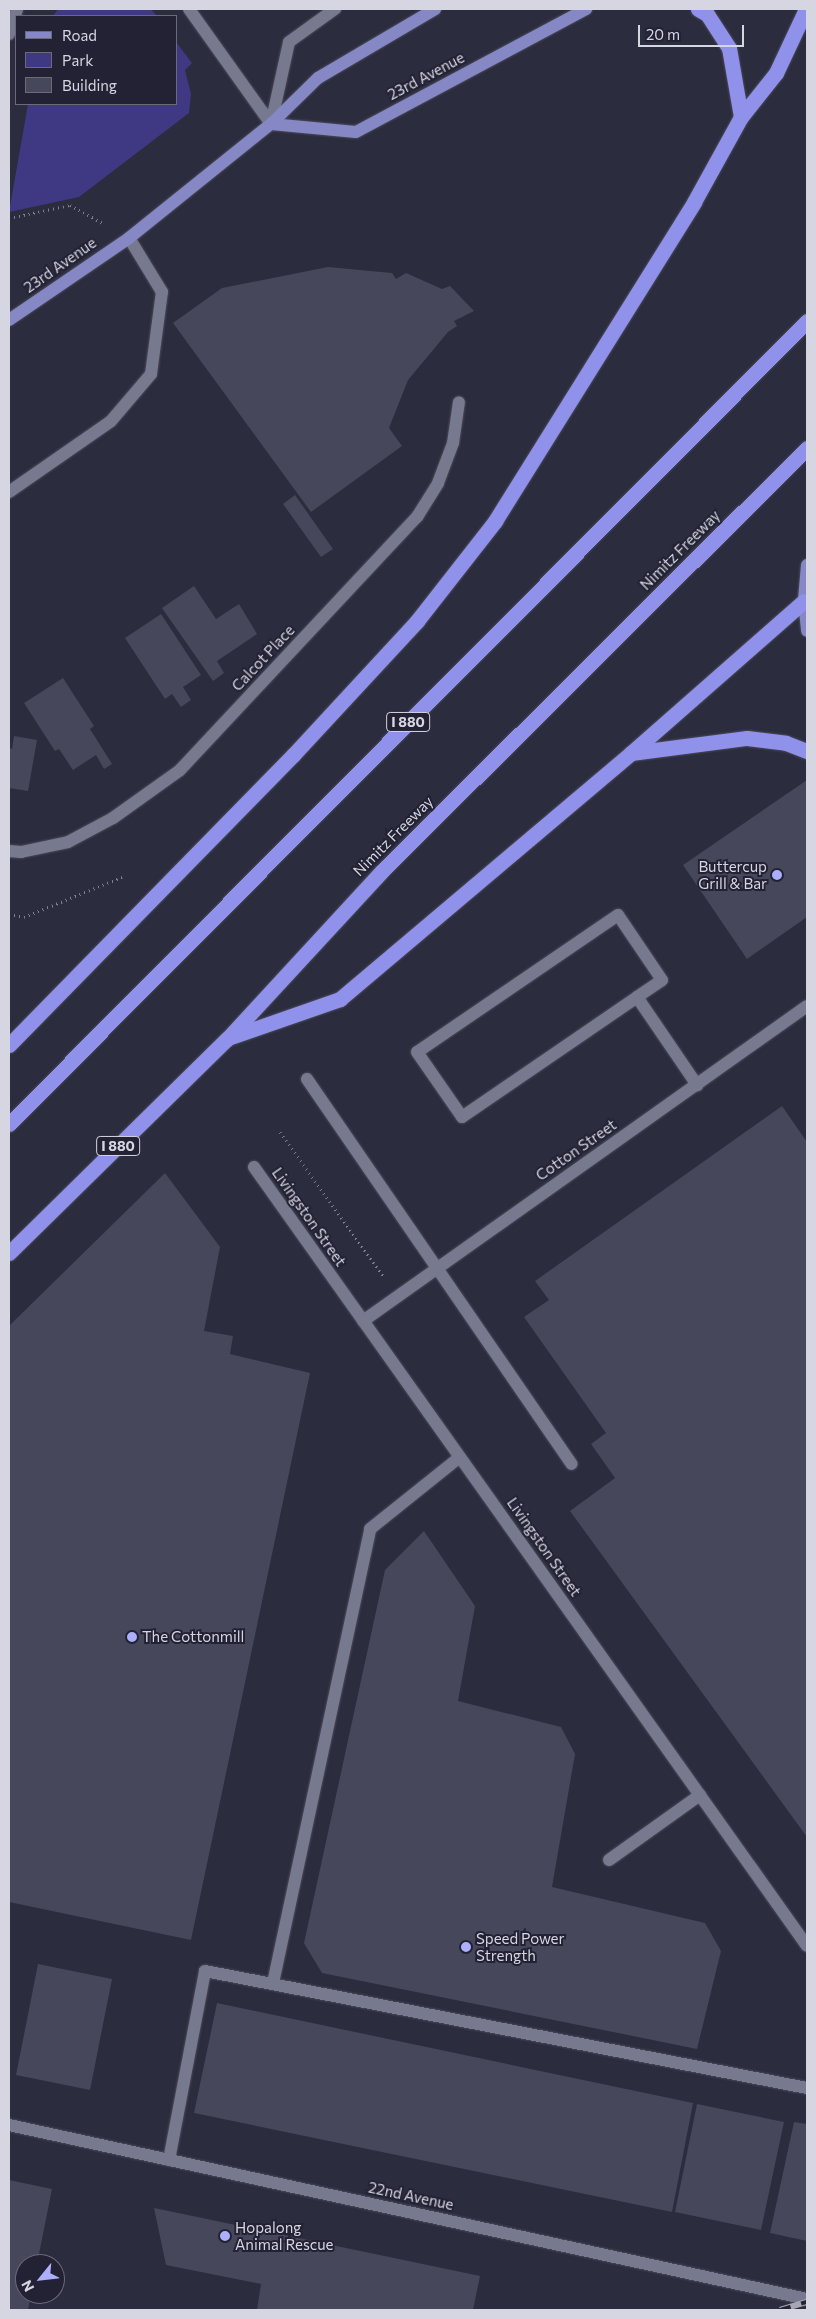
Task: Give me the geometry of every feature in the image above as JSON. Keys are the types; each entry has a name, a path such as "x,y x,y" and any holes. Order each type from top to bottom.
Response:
{"highway":[{"path":"698,9 707,14 729,48 741,117"},
{"path":"9,1045 294,754 417,621 495,521 694,202 741,117 776,73 806,9"},
{"name":"I 880","path":"9,1124 807,321"},
{"name":"Nimitz Freeway","path":"9,1253 227,1039 381,872 807,448"},
{"path":"227,1039 340,999 631,753 806,599"},
{"path":"631,753 747,738 786,743 807,751"}],"main road":[{"name":"23rd Avenue","path":"9,320 129,238 271,124 318,78 435,9"},
{"name":"23rd Avenue","path":"271,124 356,132 586,9"},
{"path":"807,565 807,632"}],"street":[{"path":"189,9 271,124"},
{"path":"271,124 289,42 335,9"},
{"path":"9,34 15,15"},
{"path":"9,492 111,420 151,374 162,292 129,238"},
{"name":"Calcot Place","path":"9,851 21,852 68,842 113,818 180,770 417,517 438,483 453,443 459,402"},
{"path":"618,915 662,980 637,997 462,1117 418,1052 618,915"},
{"path":"637,997 697,1085"},
{"name":"Cotton Street","path":"363,1321 807,1006"},
{"path":"306,1079 572,1464"},
{"name":"Livingston Street","path":"254,1167 807,1946"},
{"path":"273,1983 370,1529 460,1458"},
{"path":"609,1860 700,1795"},
{"path":"169,2160 205,1970 807,2088"},
{"name":"22nd Avenue","path":"9,2125 807,2299"}],"path":[{"path":"9,218 70,205 129,238"},
{"path":"9,914 24,917 122,877"},
{"path":"280,1132 398,1297"}],"green space":[{"path":"58,9 151,9 156,15 54,15"},
{"path":"178,45 192,63 185,70 191,94 189,113 79,197 9,212 28,105 178,105"}],"building":[{"path":"328,267 392,273 396,279 406,273 442,289 450,286 474,311 454,321 457,326 448,332 408,380 389,428 402,446 311,512 173,323 222,288"},
{"path":"295,495 333,549 321,557 283,504"},
{"path":"194,586 216,619 239,604 257,634 217,661 224,673 213,681 162,608"},
{"path":"161,614 201,675 183,687 191,700 181,707 172,694 165,699 125,638"},
{"path":"63,678 94,726 90,729 112,764 104,769 96,755 73,770 59,749 55,751 24,703"},
{"path":"14,736 37,740 28,791 9,788 9,748 12,749"},
{"path":"807,780 807,917 747,959 683,865"},
{"path":"782,1106 807,1142 807,1837 570,1511 615,1478 591,1444 606,1433 524,1317 549,1300 535,1281"},
{"name":"The Cottonmill","path":"165,1173 220,1247 204,1331 233,1336 230,1354 310,1373 191,1940 9,1902 9,1326"},
{"path":"424,1531 475,1606 458,1701 561,1727 575,1754 552,1887 705,1923 721,1951 697,2049 322,1973 304,1943 385,1570"},
{"path":"38,1964 112,1979 90,2090 16,2075"},
{"path":"217,2003 693,2103 672,2212 194,2113"},
{"path":"697,2104 784,2122 761,2230 675,2212"},
{"path":"794,2122 807,2124 807,2241 770,2233"},
{"path":"9,2180 52,2189 39,2254 15,2254 15,2304 29,2304 28,2310 9,2310"},
{"name":"Hopalong Animal Rescue","path":"154,2208 480,2276 473,2310 257,2310 261,2284 166,2265"}],"railway":[{"path":"780,2310 807,2302"}],"place":[{"name":"Buttercup Grill & Bar","path":"777,875"},
{"name":"The Cottonmill","path":"132,1637"},
{"name":"Speed Power Strength","path":"466,1947"},
{"name":"Hopalong Animal Rescue","path":"225,2236"}]}
